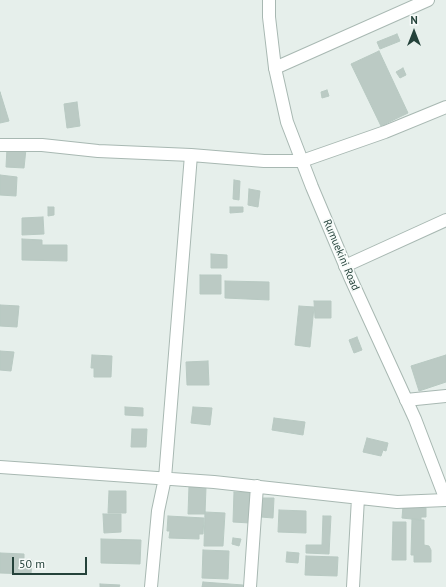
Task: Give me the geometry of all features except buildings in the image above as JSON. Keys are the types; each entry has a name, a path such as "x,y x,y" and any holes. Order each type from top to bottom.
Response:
{"street":[{"name":"Rumuekini Road","path":"269,0 269,17 274,68 287,122 345,266 406,400 446,500"},
{"path":"274,68 428,0"},
{"path":"0,145 37,144 98,151 191,155 264,161 302,161 385,132 446,107"},
{"path":"151,587 158,510 165,478 191,155"},
{"path":"345,266 446,220"},
{"path":"406,400 446,396"},
{"path":"0,466 257,486 397,502 446,500"},
{"path":"250,587 257,486"},
{"path":"353,587 358,498"}]}
